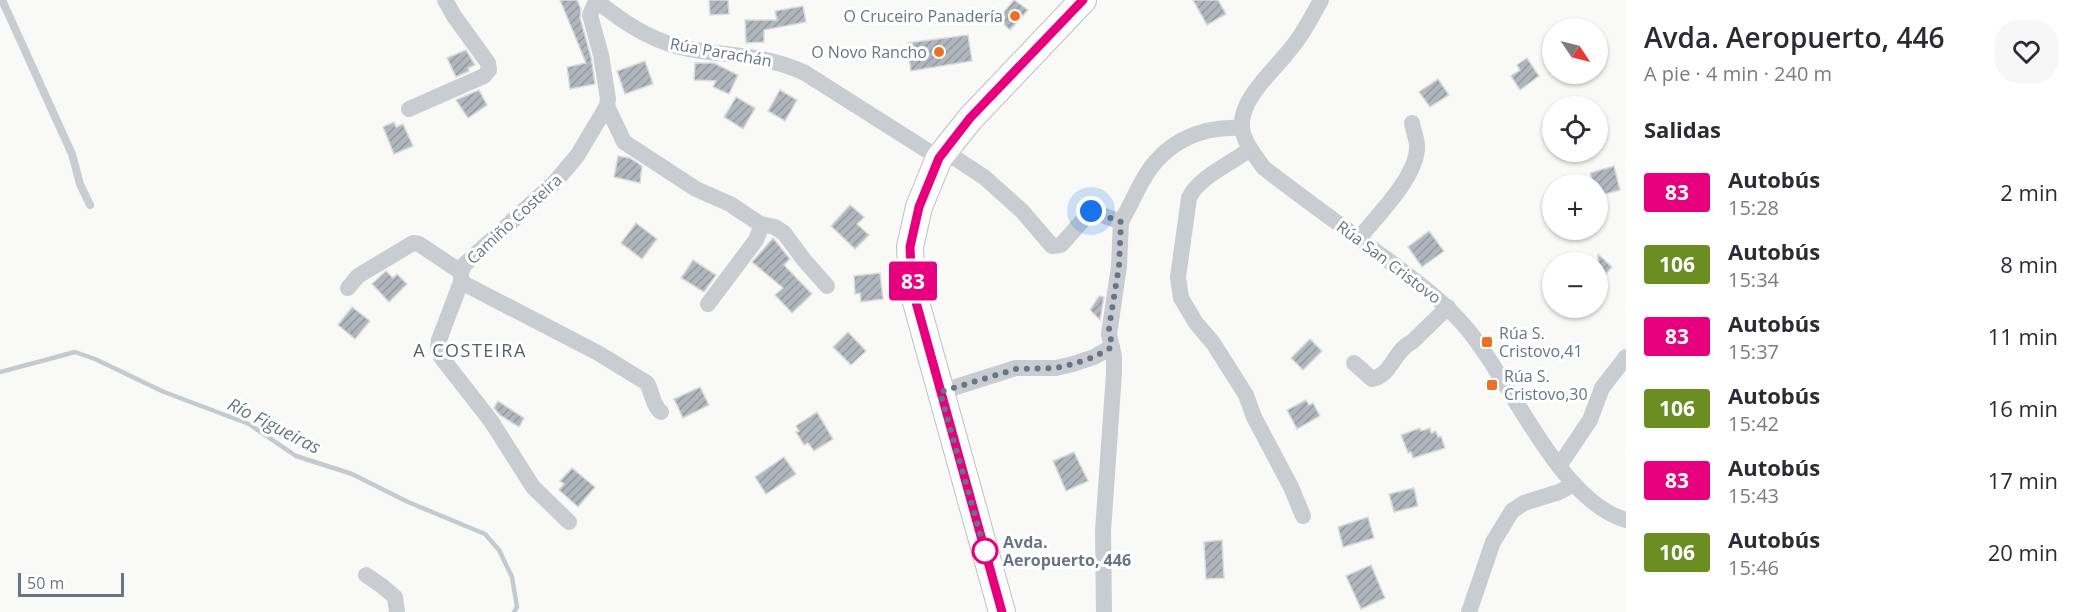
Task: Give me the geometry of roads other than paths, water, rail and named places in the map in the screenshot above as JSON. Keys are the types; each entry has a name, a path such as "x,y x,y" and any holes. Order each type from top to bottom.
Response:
{"main road":[{"path":"1002,612 916,302 909,258 914,224 924,191 939,158 970,118 1083,0"}],"street":[{"path":"409,109 484,76 489,70 488,63 454,16 446,0"},
{"path":"596,0 590,15 601,55 608,99 607,106 624,142 696,189 730,204 760,224 775,227 784,233 827,286"},
{"name":"Rúa Parachán","path":"596,0 616,17 668,44 688,49 766,59 792,67 818,81 939,158 955,159 984,177 1022,211 1052,246 1061,245 1091,211 1121,222"},
{"path":"1104,612 1102,531 1114,373 1109,328 1119,266 1121,222 1144,178 1156,162 1177,142 1220,127 1242,128 1245,109 1252,94 1292,48 1321,0"},
{"name":"Camiño Costeira","path":"569,522 533,487 491,421 441,357 438,348 464,265 566,170 607,106"},
{"path":"1359,238 1407,178 1414,164 1417,147 1412,123"},
{"name":"Rúa San Cristovo","path":"1242,128 1250,149 1264,168 1448,307 1475,338 1559,466 1574,484 1609,513 1626,520"},
{"path":"1250,149 1194,187 1189,198 1178,288 1181,298 1196,323 1213,344 1246,395 1254,417 1291,487 1303,516"},
{"path":"708,304 756,240 760,224"},
{"name":"Camiño Costeira","path":"348,288 358,276 413,243 419,244 461,277 598,353 647,384 657,409 661,411"},
{"path":"1354,363 1372,379 1380,378 1404,345 1412,342 1448,307"},
{"path":"940,392 1016,369 1056,368 1073,364 1094,357 1112,347"},
{"path":"1559,466 1590,420 1602,388 1626,357"},
{"path":"1469,612 1493,542 1512,511 1524,503 1559,492 1574,484"},
{"path":"366,575 395,597 397,612"},
{"path":"1103,586 1114,598 1115,612"}],"lane":[{"path":"2,0 72,154 80,184 90,204"}],"waterway":[{"name":"Río Figueiras","path":"0,372 75,352 95,359 164,392 249,424 296,456 352,474 408,502 485,534 499,550 512,577 517,607 514,612"}],"place":[{"name":"O Cruceiro Panadería","path":"1015,16"},
{"name":"O Novo Rancho","path":"939,52"},
{"name":"Rúa S. Cristovo,41","path":"1487,342"},
{"name":"Rúa S. Cristovo,30","path":"1492,385"},
{"name":"Avda. Aeropuerto, 446","path":"985,551"}],"district":[{"name":"A COSTEIRA","path":"470,351"}]}
